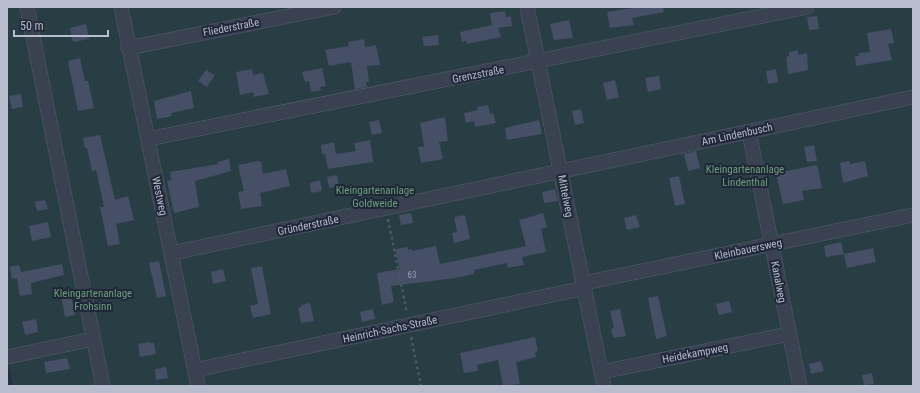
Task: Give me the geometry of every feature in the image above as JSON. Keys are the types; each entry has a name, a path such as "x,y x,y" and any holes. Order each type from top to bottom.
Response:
{"lane":[{"path":"26,7 103,386"},
{"name":"Westweg","path":"121,7 128,48 172,253 198,386"},
{"name":"Fliederstraße","path":"128,48 334,7"},
{"name":"Mittelweg","path":"527,7 604,386"},
{"name":"Grenzstraße","path":"148,139 807,7"},
{"name":"Am Lindenbusch","path":"561,171 913,97"},
{"name":"Kanalweg","path":"749,132 800,386"},
{"name":"Gründerstraße","path":"172,253 561,171"},
{"name":"Kleinbauersweg","path":"584,286 913,215"},
{"name":"Heinrich-Sachs-Straße","path":"195,370 584,286"},
{"name":"Heidekampweg","path":"601,372 789,334"},
{"path":"7,357 93,339"}],"path":[{"path":"386,209 421,386"}],"green space":[{"path":"7,7 913,7 913,386 13,386 7,358"}],"building":[{"path":"639,7 663,7 664,12 632,18 634,25 610,28 607,12"},
{"path":"505,11 506,17 511,16 512,26 498,28 501,37 467,44 466,41 462,42 460,32 492,25 490,13"},
{"path":"817,16 819,29 809,30 807,17"},
{"path":"569,20 573,38 554,40 550,24"},
{"path":"86,24 89,39 73,42 70,28"},
{"path":"891,29 894,43 888,44 892,60 856,66 855,56 859,56 859,53 870,52 867,33"},
{"path":"438,35 439,45 424,46 422,37"},
{"path":"364,39 365,47 376,45 380,65 367,66 369,82 366,82 367,87 355,89 351,62 329,66 325,50 349,46 348,42"},
{"path":"798,50 798,55 807,53 808,70 788,74 786,57 789,56 789,52"},
{"path":"80,58 85,81 88,81 94,108 78,111 68,61"},
{"path":"322,68 326,86 320,87 321,90 311,92 309,81 305,82 302,72"},
{"path":"252,69 253,75 263,73 269,94 254,97 253,92 240,95 236,72"},
{"path":"776,69 778,82 768,84 766,71"},
{"path":"206,70 215,75 207,87 198,81"},
{"path":"659,76 661,89 648,92 645,78"},
{"path":"615,80 619,97 607,100 603,83"},
{"path":"191,91 194,108 171,113 172,116 157,119 154,101"},
{"path":"21,94 23,107 12,109 9,96"},
{"path":"488,105 490,114 493,113 496,123 475,127 474,121 466,123 464,113 478,110 477,107"},
{"path":"581,109 584,123 575,125 572,111"},
{"path":"445,117 448,141 439,142 443,159 421,163 418,147 424,146 420,123"},
{"path":"379,120 382,133 372,135 369,122"},
{"path":"539,120 542,134 507,140 505,128"},
{"path":"100,135 115,200 128,196 134,220 116,224 120,244 108,246 100,207 104,207 96,170 92,171 87,148 85,148 83,138"},
{"path":"370,140 373,162 328,169 325,154 322,154 321,145 334,142 336,154 356,151 354,143"},
{"path":"814,145 817,161 807,162 804,147"},
{"path":"696,151 700,168 688,171 684,154"},
{"path":"229,159 231,171 195,181 199,207 174,213 167,181 171,180 170,172 218,164 218,162"},
{"path":"258,161 261,162 263,174 286,169 290,186 260,193 262,206 241,209 238,192 244,191 238,165"},
{"path":"850,161 850,164 865,161 868,176 843,183 840,163"},
{"path":"817,165 822,188 802,191 804,200 783,204 776,173"},
{"path":"337,175 339,186 329,188 327,177"},
{"path":"679,176 685,204 675,206 669,178"},
{"path":"320,180 322,191 311,193 310,183"},
{"path":"555,189 558,201 544,203 542,192"},
{"path":"45,200 48,209 37,211 35,202"},
{"path":"411,213 413,223 401,225 399,215"},
{"path":"543,213 547,227 541,229 546,252 522,257 524,265 508,268 507,263 474,270 474,274 456,278 391,286 394,302 382,305 377,273 400,269 395,249 408,247 408,250 412,249 412,251 436,246 440,264 526,246 519,220"},
{"path":"465,215 470,239 454,243 452,233 457,232 454,217"},
{"path":"636,215 640,227 627,230 624,218"},
{"path":"48,222 51,237 32,241 29,226"},
{"path":"841,242 844,254 826,257 824,246"},
{"path":"873,248 876,262 847,268 844,254"},
{"path":"159,261 166,296 157,298 149,263"},
{"path":"62,264 64,275 31,283 32,294 20,296 17,278 12,279 10,267 19,265 21,272"},
{"path":"262,266 271,314 253,318 250,306 258,304 251,268"},
{"path":"223,269 226,281 213,284 211,272"},
{"path":"70,289 75,315 65,317 60,291"},
{"path":"658,296 667,336 656,339 648,298"},
{"path":"729,301 732,312 719,315 716,304"},
{"path":"310,303 314,321 301,323 298,308 301,307 301,305"},
{"path":"373,309 375,319 362,322 360,312"},
{"path":"620,309 626,336 613,338 611,329 614,328 610,311"},
{"path":"36,319 38,332 25,335 22,322"},
{"path":"535,337 538,351 535,352 536,357 516,362 520,384 503,386 498,360 477,365 478,371 464,373 460,353"},
{"path":"149,342 154,343 156,354 140,357 138,344"},
{"path":"67,358 70,369 46,373 44,362"},
{"path":"821,361 824,371 811,374 809,364"},
{"path":"166,367 168,378 156,380 155,369"},
{"path":"872,373 874,384 864,385 862,375"}],"park label":[{"name":"Kleingartenanlage Lindenthal","path":"745,175"},
{"name":"Kleingartenanlage Goldweide","path":"375,196"},
{"name":"Kleingartenanlage Frohsinn","path":"93,299"}]}
